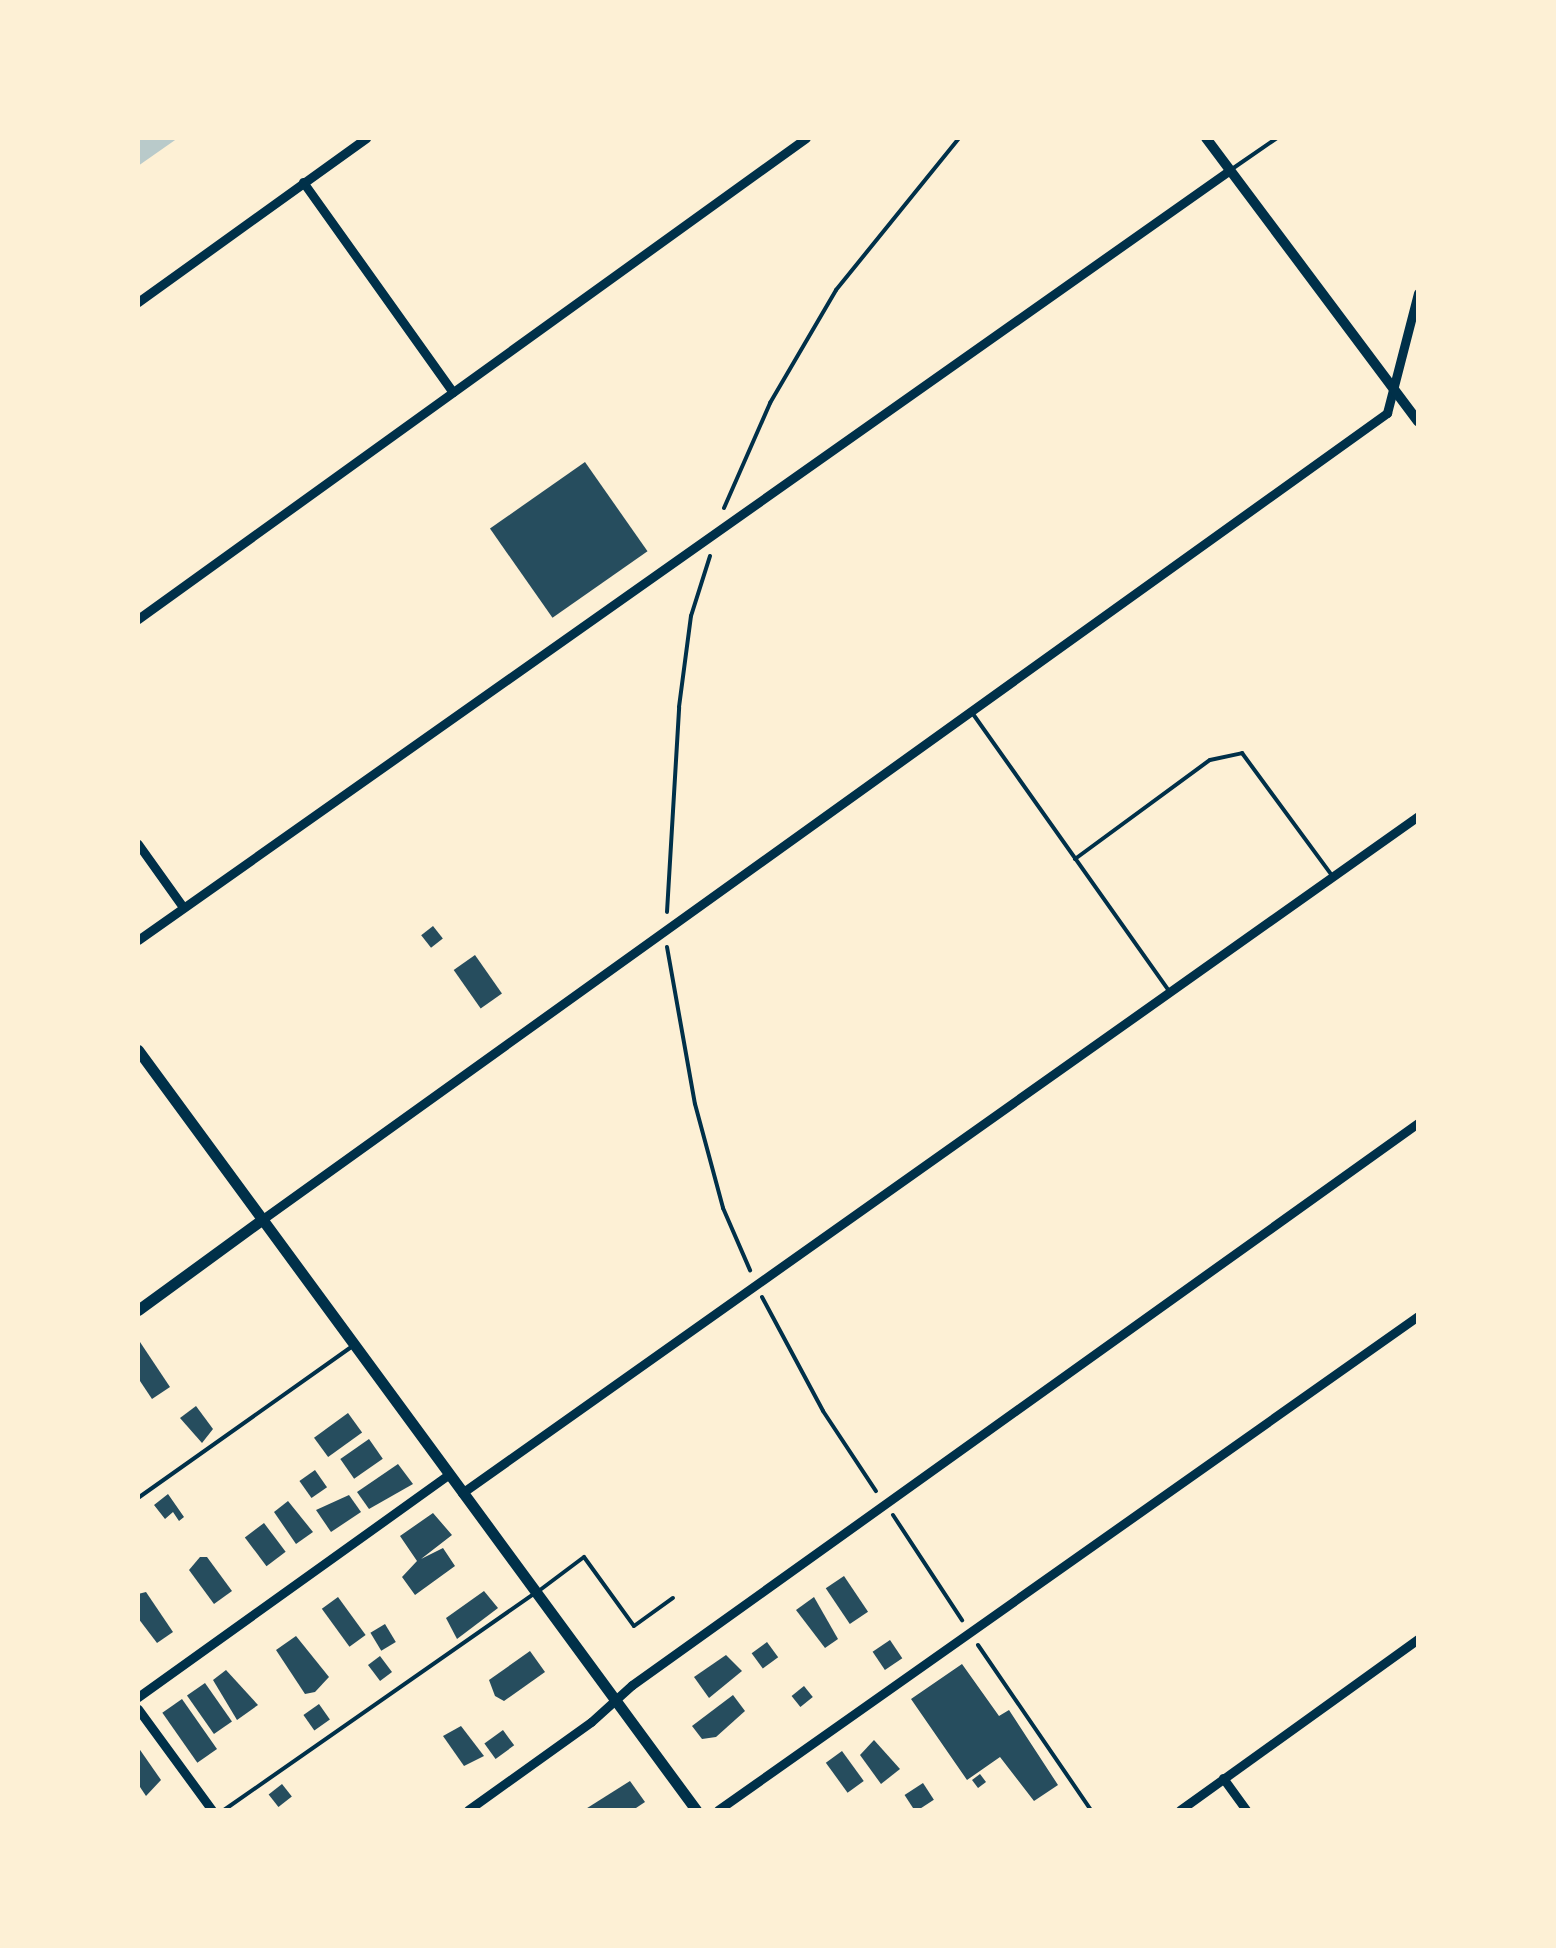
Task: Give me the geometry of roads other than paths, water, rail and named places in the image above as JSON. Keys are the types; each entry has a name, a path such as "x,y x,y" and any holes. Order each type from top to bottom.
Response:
{"main road":[{"path":"138,1050 696,1810"},
{"path":"138,1310 260,1220"}],"street":[{"path":"138,302 366,138"},
{"path":"138,620 806,138"},
{"path":"1206,138 1418,421"},
{"path":"138,940 1230,170"},
{"path":"304,182 453,392"},
{"path":"260,1220 1387,413 1398,356 1418,293"},
{"path":"462,1493 1418,816"},
{"path":"138,844 183,907"},
{"path":"468,1810 1418,1124"},
{"path":"718,1810 1418,1316"},
{"path":"138,1697 448,1476"},
{"path":"1180,1810 1418,1639"},
{"path":"138,1708 212,1810"},
{"path":"1223,1778 1246,1810"}],"lane":[{"path":"1230,170 1277,138"},
{"path":"971,711 1170,992"},
{"path":"1075,858 1210,760 1242,752 1333,877"},
{"path":"138,1498 352,1346"},
{"path":"224,1810 584,1558 634,1626 673,1598"}]}
